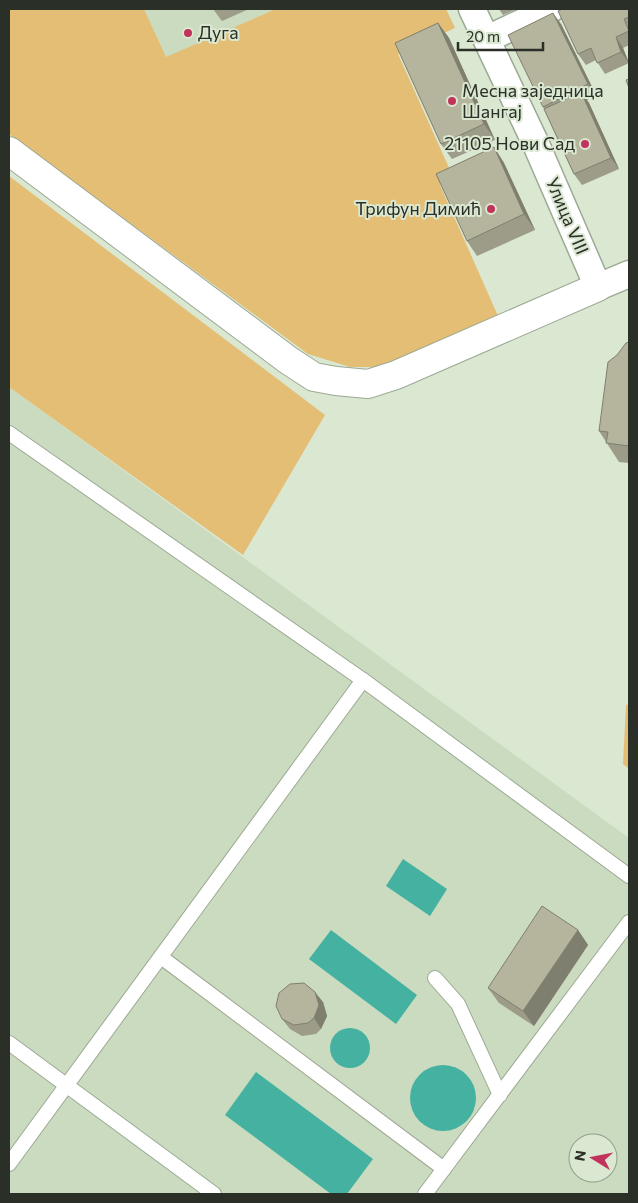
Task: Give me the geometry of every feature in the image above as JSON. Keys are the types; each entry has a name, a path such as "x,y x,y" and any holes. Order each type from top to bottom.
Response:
{"street":[{"name":"Улица VIII","path":"472,9 535,142 619,276"},
{"path":"487,39 551,9"},
{"path":"9,151 288,360 314,376 336,382 368,384 396,375 619,276"}],"lane":[{"path":"9,433 363,680 629,876"},
{"path":"9,1164 363,680"},
{"path":"425,1194 629,922"},
{"path":"161,957 444,1169"},
{"path":"435,978 458,1004 500,1095"},
{"path":"9,1043 214,1194"}],"shaded area":[{"path":"9,9 144,9 166,57 276,9 446,9 455,28 398,54 454,179 440,185 498,316 384,367 350,367 308,354 9,134"},
{"name":"Дуга","path":"144,9 276,9 166,58"},
{"path":"9,176 325,415 243,555 9,387"},
{"path":"9,387 629,838 629,1194 9,1194"},
{"path":"629,704 629,769 623,764 626,705"}],"water":[{"path":"403,859 447,889 430,916 386,886"},
{"path":"331,930 417,995 396,1024 309,959"},
{"path":"350,1028 364,1034 370,1048 364,1062 350,1068 336,1062 330,1048 336,1034"},
{"path":"436,1065 450,1065 462,1070 471,1079 476,1091 474,1111 467,1122 450,1131 436,1131 424,1126 415,1117 410,1105 410,1091 415,1079 424,1070"},
{"path":"256,1072 373,1159 347,1194 331,1194 225,1115"}],"building":[{"path":"563,9 629,9 629,17 624,19 629,31 616,37 621,52 597,63 591,48 578,54 558,11"},
{"path":"553,13 588,84 543,107 508,35"},
{"path":"438,23 484,124 441,144 395,43"},
{"name":"21105 Нови Сад","path":"581,92 611,158 574,174 544,109"},
{"name":"Трифун Димић","path":"494,147 524,214 467,241 436,174"},
{"path":"629,342 629,446 606,443 608,432 599,431 608,362"},
{"path":"542,906 578,930 523,1011 488,988"},
{"path":"304,983 315,992 319,1005 314,1018 308,1023 294,1025 282,1019 276,1006 279,993 290,984"}],"place":[{"name":"Дуга","path":"188,33"},
{"name":"Месна заједница Шангај","path":"452,101"},
{"name":"21105 Нови Сад","path":"585,144"},
{"name":"Трифун Димић","path":"491,209"}]}
